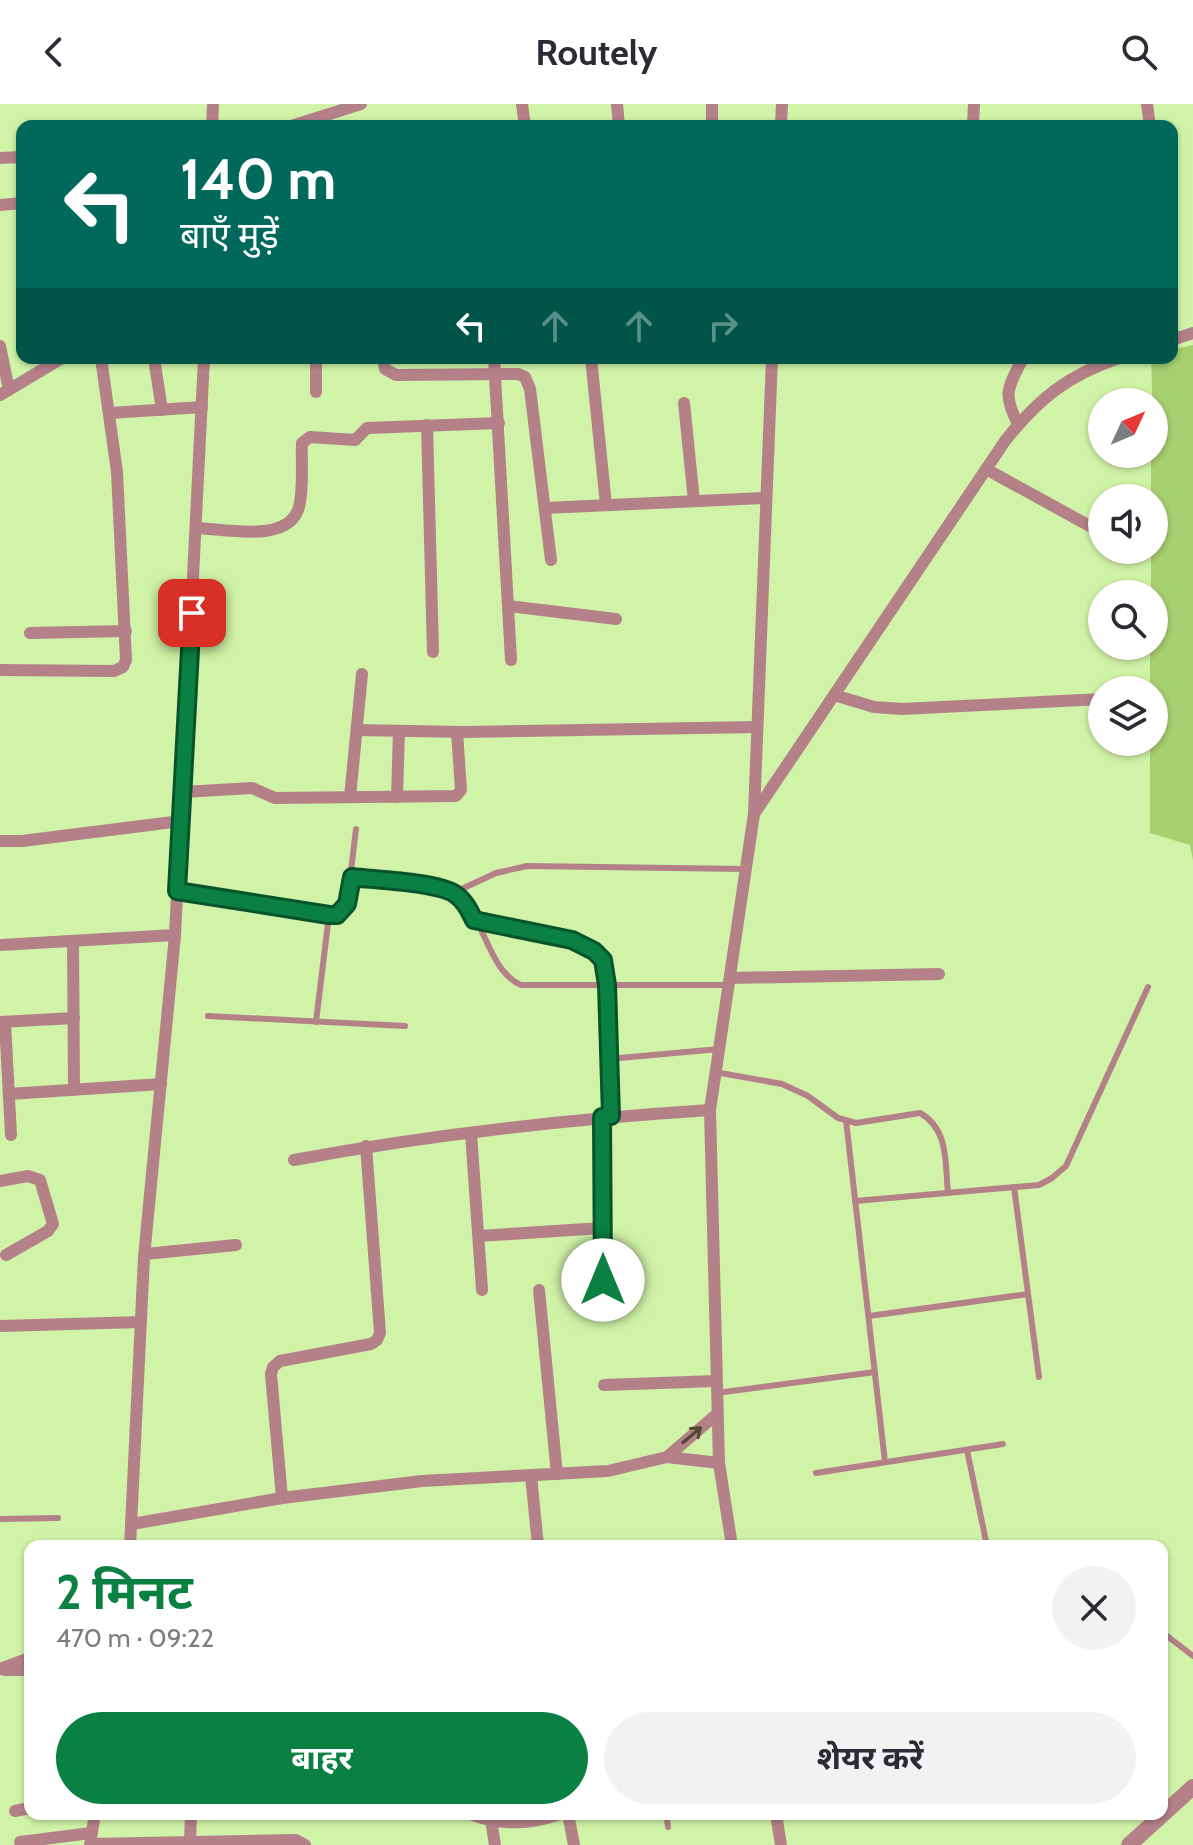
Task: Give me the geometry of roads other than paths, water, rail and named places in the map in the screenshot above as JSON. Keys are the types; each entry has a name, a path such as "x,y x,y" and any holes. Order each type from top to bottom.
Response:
{"street":[{"path":"327,120 361,104"},
{"path":"0,346 4,392 52,364"},
{"path":"0,670 114,671 123,667 126,660 117,472 102,364"},
{"path":"155,364 162,410"},
{"path":"131,1540 145,1254 175,935 204,364"},
{"path":"316,364 316,392"},
{"path":"384,364 385,369 396,375 518,374 528,382 551,560"},
{"path":"494,364 511,660"},
{"path":"592,364 606,505"},
{"path":"731,1540 719,1463 710,1110 754,814 772,364"},
{"path":"1018,424 1007,396 1008,387 1020,364"},
{"path":"754,814 1018,424 1055,389 1101,364"},
{"path":"684,403 694,501"},
{"path":"110,413 202,407"},
{"path":"196,528 273,532 288,524 300,504 302,443 306,438 358,440 367,428 499,423"},
{"path":"427,425 433,652"},
{"path":"986,469 1088,525"},
{"path":"545,508 766,498"},
{"path":"508,606 616,619"},
{"path":"30,633 126,631"},
{"path":"350,797 362,674"},
{"path":"834,695 874,707 902,709 1088,700"},
{"path":"357,730 457,732 757,727"},
{"path":"397,797 399,731"},
{"path":"183,792 252,788 275,798 456,796 460,793 457,732"},
{"path":"0,841 22,841 181,821"},
{"path":"0,945 175,935"},
{"path":"73,941 74,1090"},
{"path":"729,981 939,974"},
{"path":"11,1135 2,1022 74,1018"},
{"path":"9,1094 161,1084"},
{"path":"294,1160 366,1146 471,1133 607,1117 710,1110"},
{"path":"603,1280 607,1117"},
{"path":"471,1133 482,1290"},
{"path":"282,1498 271,1374 273,1367 280,1361 371,1344 380,1333 366,1146"},
{"path":"0,1181 28,1176 40,1180 53,1224 48,1231 6,1255"},
{"path":"479,1236 602,1228"},
{"path":"145,1254 236,1245"},
{"path":"539,1290 557,1474"},
{"path":"0,1326 141,1322"},
{"path":"604,1385 716,1387"},
{"path":"667,1457 717,1414"},
{"path":"132,1524 282,1498 422,1481 608,1471 667,1457 719,1463"},
{"path":"531,1476 537,1540"},
{"path":"0,1669 24,1660"},
{"path":"0,1669 24,1670"},
{"path":"1168,1801 1193,1787"},
{"path":"15,1811 24,1809"},
{"path":"90,1841 94,1820"},
{"path":"190,1842 191,1820"},
{"path":"495,1845 491,1820 517,1823 543,1820"},
{"path":"569,1820 574,1845"},
{"path":"777,1820 781,1845"},
{"path":"1129,1845 1151,1820"},
{"path":"20,1842 296,1840 305,1845"}],"lane":[{"path":"177,891 337,915 347,904 356,829"},
{"path":"453,893 496,873 527,866 746,869"},
{"path":"352,877 439,888 453,893 466,904 505,975 521,985 729,981"},
{"path":"316,1022 329,915"},
{"path":"474,920 572,940 594,951 603,960 607,985 609,1059 607,1117"},
{"path":"855,1201 1039,1185 1052,1178 1066,1166 1148,987"},
{"path":"208,1016 405,1026"},
{"path":"609,1059 719,1049"},
{"path":"715,1072 782,1084 808,1096 838,1118 856,1123 920,1113 938,1126 943,1142 948,1193"},
{"path":"846,1120 885,1462"},
{"path":"1014,1187 1039,1377"},
{"path":"869,1316 1028,1294"},
{"path":"716,1387 875,1372"},
{"path":"816,1473 1003,1444"},
{"path":"967,1450 986,1540"},
{"path":"0,1519 58,1518"},
{"path":"1168,1637 1193,1656"},
{"path":"667,1820 668,1827"}]}
